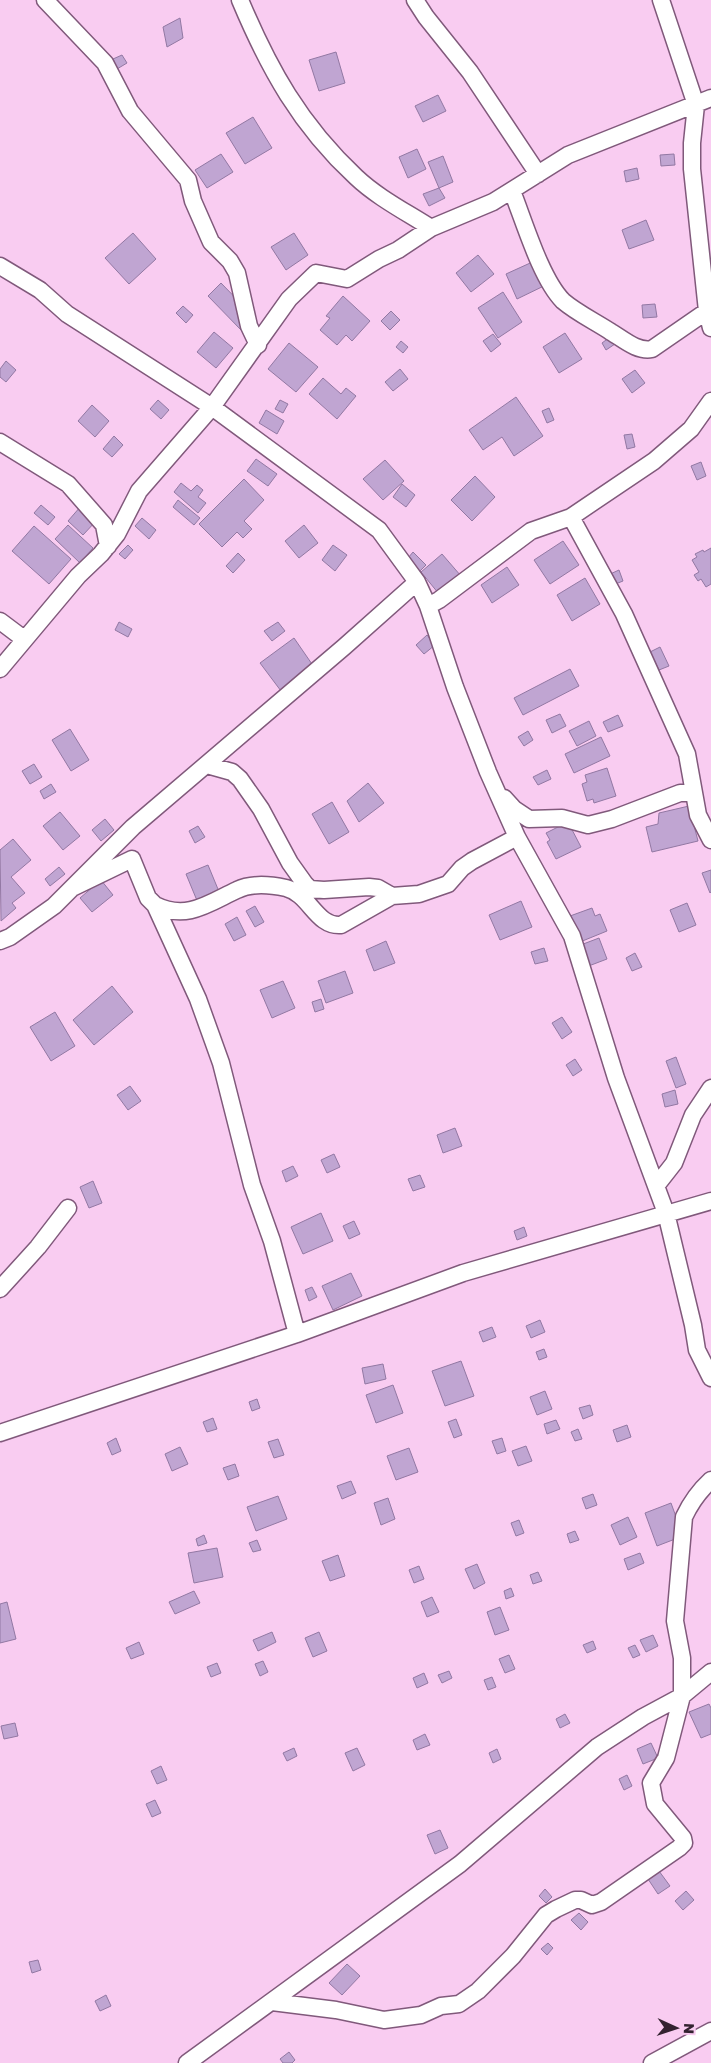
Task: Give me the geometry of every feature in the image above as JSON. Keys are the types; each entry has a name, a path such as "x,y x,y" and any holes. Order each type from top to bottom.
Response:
{"street":[{"path":"45,0 105,63 130,111 188,180 193,201 211,242 230,261 237,273 249,326 258,345"},
{"path":"240,0 260,48 300,116 357,178 431,228"},
{"path":"415,0 426,17 470,72 538,174"},
{"path":"662,0 704,101 692,142 692,169 707,311 711,328"},
{"path":"0,670 78,576 118,534 138,491 212,407 290,300 316,273 347,279 372,263 398,250 431,228 493,202 568,155 589,145 704,101"},
{"path":"512,191 553,289 563,301 627,342 641,350 652,349 707,311"},
{"path":"0,266 40,290 67,314 212,407 379,530 417,582 428,606 454,687 488,772 517,837 572,936 616,1078 666,1213 694,1325 697,1350 711,1378"},
{"path":"428,606 439,600 531,532 571,518 654,461 691,430 711,400"},
{"path":"0,442 68,484 104,525 108,546"},
{"path":"571,518 624,614 687,754 698,815 711,840"},
{"path":"0,941 10,937 54,906 133,827 417,582"},
{"path":"0,621 24,639"},
{"path":"207,765 232,772 240,779 260,809 290,864 310,890 369,887 378,888 392,896"},
{"path":"488,772 507,802 529,819 562,818 588,825 612,819 680,793 694,793"},
{"path":"72,888 132,859 148,898 164,910 188,911 216,902 246,887 272,886 288,888 301,895 321,919 328,924 341,926 392,896 415,895 448,884 472,860 517,837"},
{"path":"155,905 198,999 221,1063 252,1185 272,1241 297,1334"},
{"path":"656,1186 674,1163 693,1115 711,1088"},
{"path":"646,1160 669,1170"},
{"path":"0,1433 297,1334 463,1273 711,1201"},
{"path":"0,1289 38,1247 68,1208"},
{"path":"272,2002 336,2010 384,2020 421,2015 441,2006 459,2004 478,1991 513,1956 546,1916 575,1900 592,1904 601,1902 684,1843 683,1838 654,1804 651,1783 666,1758 682,1696 682,1658 675,1621 684,1516 700,1491 711,1480"},
{"path":"187,2063 460,1864 597,1747 643,1717 682,1696 711,1672"},
{"path":"652,2063 711,2031"}],"building":[{"path":"180,18 183,38 167,47 163,27"},
{"path":"336,52 345,83 319,91 309,60"},
{"path":"122,55 127,63 117,69 113,59"},
{"path":"438,95 446,111 423,122 415,106"},
{"path":"253,117 272,148 245,164 226,133"},
{"path":"417,149 426,169 408,178 399,157"},
{"path":"221,154 233,172 207,188 195,170"},
{"path":"674,154 675,165 661,166 660,155"},
{"path":"443,156 453,182 439,188 428,162"},
{"path":"637,168 639,179 626,182 624,171"},
{"path":"439,188 445,198 429,206 423,194"},
{"path":"646,220 654,240 629,249 622,230"},
{"path":"133,233 156,259 129,284 105,258"},
{"path":"294,233 308,255 286,270 271,247"},
{"path":"478,255 494,274 471,292 456,273"},
{"path":"539,259 550,283 517,299 506,274"},
{"path":"221,283 254,317 241,330 208,296"},
{"path":"503,292 522,322 498,338 478,308"},
{"path":"343,296 370,321 352,341 346,335 337,345 320,330 330,318 326,316"},
{"path":"655,304 657,317 643,318 642,305"},
{"path":"183,306 193,315 186,323 176,313"},
{"path":"391,311 400,320 390,330 381,321"},
{"path":"214,332 233,348 216,368 197,352"},
{"path":"565,333 582,359 559,373 543,347"},
{"path":"493,334 501,344 491,352 483,341"},
{"path":"610,337 615,344 606,350 602,343"},
{"path":"401,341 408,347 403,353 396,347"},
{"path":"289,343 318,367 296,392 268,369"},
{"path":"6,361 16,370 6,382 0,377 0,369"},
{"path":"400,369 408,379 393,391 385,382"},
{"path":"635,370 645,383 632,393 622,379"},
{"path":"323,378 341,394 346,388 356,396 337,419 309,394"},
{"path":"516,397 543,436 514,456 502,437 483,450 469,430"},
{"path":"158,400 169,410 161,419 150,409"},
{"path":"280,400 288,404 283,413 275,409"},
{"path":"92,405 109,421 95,437 78,421"},
{"path":"549,408 554,420 547,423 542,411"},
{"path":"266,410 284,421 277,434 259,423"},
{"path":"632,434 635,447 627,449 624,435"},
{"path":"114,436 123,445 112,457 103,449"},
{"path":"256,459 277,474 268,486 247,471"},
{"path":"385,460 404,481 383,500 363,479"},
{"path":"701,462 706,476 697,480 691,466"},
{"path":"475,476 495,497 472,521 451,500"},
{"path":"244,479 264,500 244,521 252,529 243,538 237,532 222,547 199,524"},
{"path":"181,483 191,491 197,485 203,490 198,497 206,503 198,513 174,492"},
{"path":"402,484 415,495 406,507 393,497"},
{"path":"178,500 200,518 194,525 173,507"},
{"path":"41,505 55,517 48,525 34,513"},
{"path":"81,506 96,521 83,535 68,521"},
{"path":"142,518 156,530 149,539 135,526"},
{"path":"68,525 93,548 80,563 55,539"},
{"path":"304,525 318,543 299,558 285,541"},
{"path":"34,526 71,559 49,584 12,551"},
{"path":"563,541 579,565 550,584 534,560"},
{"path":"128,545 133,550 125,559 119,554"},
{"path":"333,545 347,555 335,571 322,560"},
{"path":"711,548 711,584 706,587 701,579 698,581 694,575 699,572 692,560 697,557 695,554"},
{"path":"413,552 426,565 417,574 408,558"},
{"path":"238,553 245,560 233,573 226,566"},
{"path":"442,554 461,576 439,594 421,572"},
{"path":"507,567 519,585 492,603 481,585"},
{"path":"619,570 623,581 613,585 608,575"},
{"path":"585,578 600,604 572,621 557,595"},
{"path":"119,622 132,629 128,637 115,630"},
{"path":"278,622 285,631 272,641 264,631"},
{"path":"427,635 435,645 424,654 416,645"},
{"path":"294,638 314,667 281,691 260,663"},
{"path":"660,647 669,666 659,670 650,652"},
{"path":"570,669 579,686 523,715 514,698"},
{"path":"560,714 566,726 552,733 546,720"},
{"path":"618,715 623,726 608,732 603,722"},
{"path":"589,721 596,736 577,746 569,731"},
{"path":"70,729 89,760 71,771 52,740"},
{"path":"528,731 533,740 524,746 518,737"},
{"path":"601,737 610,756 574,773 565,754"},
{"path":"34,764 42,777 30,784 22,771"},
{"path":"607,768 616,796 594,803 593,799 587,801 582,784 587,782 585,775"},
{"path":"547,770 551,779 538,785 533,777"},
{"path":"368,783 384,803 359,822 347,801"},
{"path":"51,784 56,792 44,799 40,791"},
{"path":"332,802 349,832 329,844 312,814"},
{"path":"689,806 698,841 652,852 646,827 658,824 659,813"},
{"path":"60,812 80,836 63,850 43,826"},
{"path":"105,819 114,830 101,841 92,830"},
{"path":"568,822 581,847 556,859 547,842 550,840 546,833"},
{"path":"198,826 205,837 195,843 189,831"},
{"path":"13,839 31,860 11,877 25,893 12,903 16,908 1,921 0,850"},
{"path":"208,865 220,894 198,903 186,874"},
{"path":"59,867 65,874 50,886 45,879"},
{"path":"711,870 711,892 710,893 702,873"},
{"path":"101,880 113,895 92,912 80,898"},
{"path":"521,901 532,927 500,940 489,915"},
{"path":"687,903 696,925 679,932 670,910"},
{"path":"255,906 264,922 255,927 246,911"},
{"path":"592,908 595,916 600,914 607,931 580,942 570,916"},
{"path":"237,917 246,935 234,941 225,924"},
{"path":"599,938 607,959 586,967 578,946"},
{"path":"386,941 395,963 374,971 366,950"},
{"path":"544,948 548,961 535,964 531,952"},
{"path":"635,953 642,967 632,971 626,958"},
{"path":"345,971 353,993 326,1003 318,981"},
{"path":"283,981 295,1008 272,1018 260,990"},
{"path":"112,986 133,1012 94,1045 73,1020"},
{"path":"321,999 324,1009 315,1012 312,1002"},
{"path":"55,1012 75,1046 51,1061 30,1027"},
{"path":"562,1017 572,1032 562,1039 552,1023"},
{"path":"676,1057 686,1084 676,1088 666,1061"},
{"path":"575,1059 582,1070 573,1076 566,1065"},
{"path":"130,1086 141,1101 128,1110 117,1095"},
{"path":"675,1090 678,1104 665,1107 662,1094"},
{"path":"455,1128 462,1146 443,1153 437,1135"},
{"path":"334,1154 340,1167 327,1173 321,1160"},
{"path":"293,1166 298,1176 286,1182 282,1171"},
{"path":"420,1175 425,1187 413,1191 408,1179"},
{"path":"93,1181 102,1203 89,1208 80,1187"},
{"path":"321,1213 333,1241 303,1254 291,1227"},
{"path":"354,1221 360,1234 349,1239 343,1226"},
{"path":"524,1227 527,1236 517,1240 514,1231"},
{"path":"351,1273 362,1296 333,1310 322,1286"},
{"path":"312,1287 317,1297 309,1301 305,1290"},
{"path":"540,1320 545,1332 531,1338 526,1326"},
{"path":"492,1327 496,1337 483,1342 479,1332"},
{"path":"544,1349 547,1357 539,1360 536,1352"},
{"path":"461,1361 474,1396 445,1406 432,1371"},
{"path":"383,1364 386,1379 365,1384 362,1368"},
{"path":"393,1385 403,1413 376,1423 366,1395"},
{"path":"545,1391 552,1409 537,1415 530,1397"},
{"path":"257,1399 260,1408 252,1411 249,1402"},
{"path":"590,1405 593,1415 583,1419 579,1408"},
{"path":"213,1418 217,1429 207,1432 203,1422"},
{"path":"456,1419 462,1435 454,1438 448,1422"},
{"path":"556,1420 560,1429 547,1434 544,1424"},
{"path":"627,1425 631,1437 617,1442 613,1430"},
{"path":"578,1429 582,1439 575,1441 571,1432"},
{"path":"116,1438 121,1451 112,1455 107,1443"},
{"path":"502,1438 506,1451 497,1454 492,1441"},
{"path":"278,1439 284,1455 274,1458 268,1442"},
{"path":"526,1446 532,1461 518,1466 512,1451"},
{"path":"180,1447 188,1464 172,1471 165,1454"},
{"path":"409,1448 418,1472 396,1480 387,1456"},
{"path":"235,1464 239,1476 228,1480 223,1468"},
{"path":"351,1481 356,1493 342,1499 337,1486"},
{"path":"593,1494 597,1505 586,1509 582,1498"},
{"path":"278,1496 287,1519 256,1531 247,1507"},
{"path":"388,1498 395,1519 381,1525 374,1503"},
{"path":"671,1503 683,1536 657,1546 645,1513"},
{"path":"628,1517 637,1537 620,1545 611,1525"},
{"path":"519,1520 524,1533 516,1536 511,1523"},
{"path":"575,1531 579,1540 570,1543 567,1534"},
{"path":"204,1535 207,1543 198,1546 196,1539"},
{"path":"257,1540 261,1550 253,1552 249,1543"},
{"path":"217,1548 223,1577 194,1583 188,1553"},
{"path":"640,1553 644,1563 628,1570 624,1559"},
{"path":"338,1555 345,1576 330,1581 322,1561"},
{"path":"477,1564 485,1583 474,1589 465,1569"},
{"path":"419,1566 424,1579 414,1583 409,1570"},
{"path":"538,1572 542,1581 533,1584 530,1575"},
{"path":"511,1588 514,1596 506,1599 504,1591"},
{"path":"194,1591 200,1603 175,1614 169,1602"},
{"path":"432,1597 439,1612 427,1617 421,1602"},
{"path":"7,1602 16,1639 0,1643 0,1604"},
{"path":"500,1607 509,1630 495,1635 487,1612"},
{"path":"272,1632 276,1642 258,1651 253,1640"},
{"path":"319,1632 327,1651 313,1657 305,1638"},
{"path":"653,1635 658,1646 646,1652 640,1640"},
{"path":"593,1641 596,1649 587,1653 583,1645"},
{"path":"139,1642 144,1654 131,1659 126,1648"},
{"path":"635,1645 640,1655 633,1658 628,1648"},
{"path":"509,1655 515,1669 505,1673 499,1659"},
{"path":"263,1661 268,1672 260,1676 255,1664"},
{"path":"217,1663 221,1673 211,1677 207,1667"},
{"path":"449,1671 452,1678 442,1683 438,1675"},
{"path":"424,1673 428,1683 417,1688 413,1678"},
{"path":"492,1677 496,1687 488,1690 484,1680"},
{"path":"709,1704 711,1708 711,1734 701,1738 689,1712"},
{"path":"565,1714 570,1723 560,1728 556,1719"},
{"path":"15,1723 18,1736 4,1739 1,1726"},
{"path":"425,1734 430,1745 417,1750 413,1740"},
{"path":"651,1743 658,1758 643,1764 637,1749"},
{"path":"294,1748 297,1756 287,1761 283,1753"},
{"path":"357,1748 365,1765 353,1771 345,1753"},
{"path":"497,1749 501,1759 493,1763 489,1753"},
{"path":"161,1766 167,1780 157,1784 151,1771"},
{"path":"627,1775 632,1786 624,1790 619,1779"},
{"path":"155,1800 161,1813 152,1817 146,1804"},
{"path":"440,1830 448,1848 435,1854 427,1835"},
{"path":"659,1871 670,1886 658,1894 648,1879"},
{"path":"545,1889 552,1897 546,1903 539,1896"},
{"path":"686,1891 694,1900 683,1910 675,1901"},
{"path":"579,1913 588,1922 581,1930 571,1920"},
{"path":"548,1943 553,1948 547,1955 541,1949"},
{"path":"38,1960 41,1970 32,1973 29,1962"},
{"path":"347,1964 360,1976 342,1995 329,1983"},
{"path":"106,1995 111,2006 100,2011 95,2001"},
{"path":"289,2052 295,2060 292,2063 283,2063 280,2059"}]}
